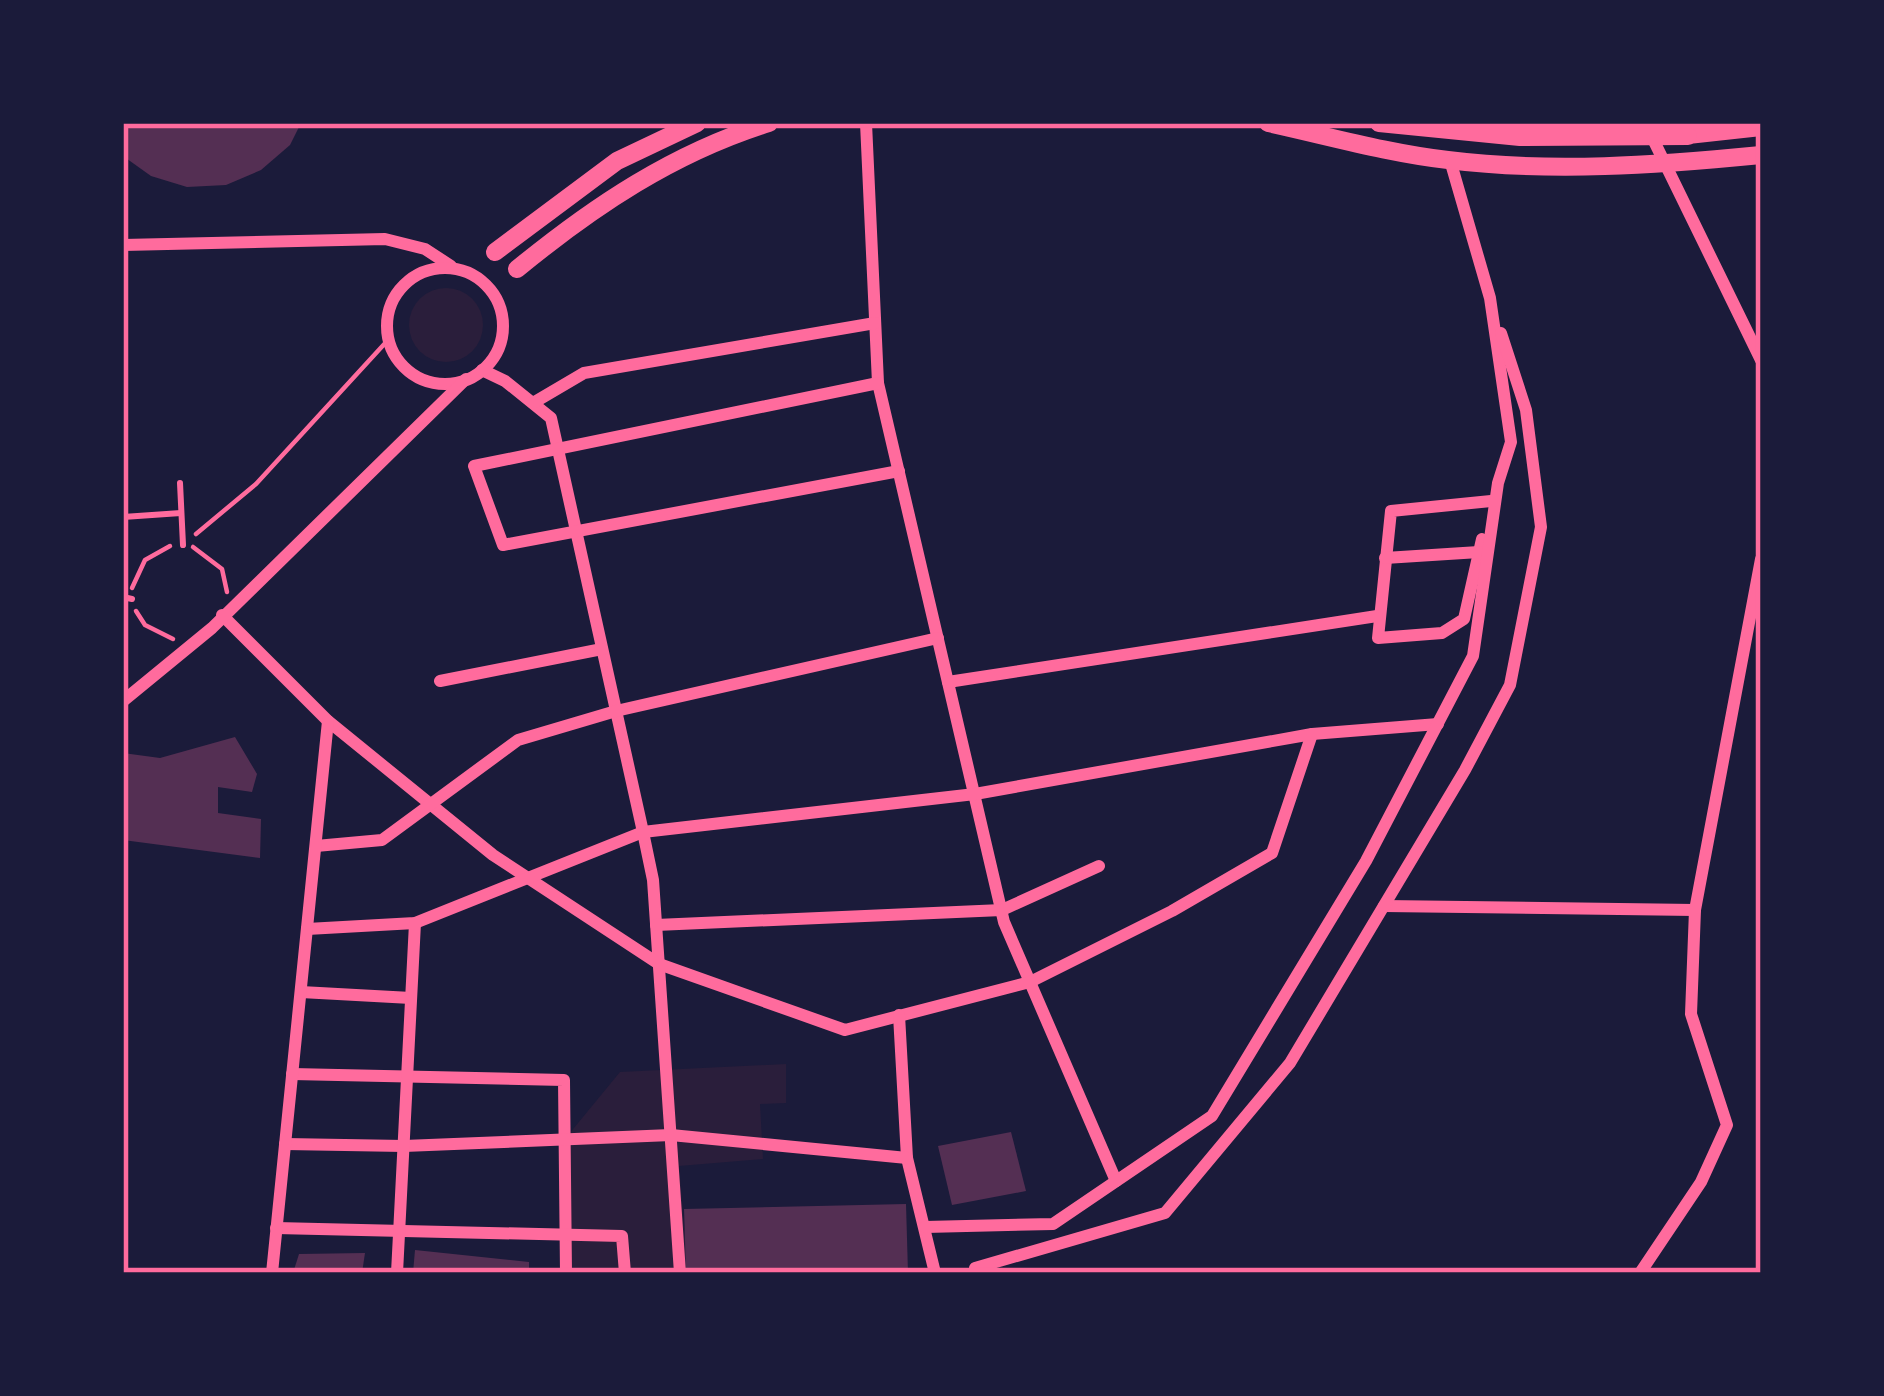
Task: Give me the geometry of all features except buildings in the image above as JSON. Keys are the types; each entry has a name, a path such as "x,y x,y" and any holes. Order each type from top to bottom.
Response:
{"main road":[{"path":"495,252 616,161 697,123"},
{"path":"517,269 630,185 707,145 769,123"},
{"path":"1268,123 1450,160 1666,165 1761,155"},
{"path":"1379,123 1474,135 1599,131 1652,137 1695,130"}],"street":[{"path":"866,123 878,382 898,471 1002,910 1116,1181"},
{"path":"1695,130 1761,128"},
{"path":"1652,137 1761,360"},
{"path":"976,1273 975,1268 1165,1213 1290,1064 1510,685 1541,527 1526,410 1450,160"},
{"path":"123,244 385,239 425,249 472,274 498,302 502,338 482,370 466,380 200,636 123,701"},
{"path":"454,268 435,268 402,286 391,302 388,340 410,372 447,384 466,380"},
{"path":"1490,298 1511,442 1491,501 1464,619 1442,633 1378,638 1391,511 1491,501"},
{"path":"533,403 584,373 875,323"},
{"path":"482,370 551,418 577,531 643,832 656,925 680,1273"},
{"path":"878,382 474,466 503,545 898,471"},
{"path":"925,1227 1053,1224 1212,1116 1366,861 1473,656 1498,483"},
{"path":"1385,558 1479,553"},
{"path":"1640,1273 1701,1182 1727,1126 1691,1014 1694,910 1761,559"},
{"path":"222,615 328,722 531,879 659,964 845,1030 1030,982 1172,911 1272,853 1312,734"},
{"path":"948,682 1377,616"},
{"path":"316,846 382,840 518,740 616,711 938,638"},
{"path":"440,681 602,649"},
{"path":"272,1273 328,722"},
{"path":"307,929 416,923 643,832 975,794 1312,734 1438,724"},
{"path":"656,925 1002,910 1099,866"},
{"path":"1384,906 1694,910"},
{"path":"397,1273 416,923"},
{"path":"301,992 412,998"},
{"path":"899,1016 908,1158 934,1273"},
{"path":"292,1074 564,1080 566,1273"},
{"path":"285,1144 404,1146 671,1136 908,1158"},
{"path":"277,1228 622,1236 626,1273"}],"lane":[{"path":"180,483 183,545"},
{"path":"123,517 181,513"}],"path":[{"path":"183,545 256,484 388,340"},
{"path":"200,636 171,639 157,634 136,614 128,598 145,560 155,551 183,545 198,549 222,569 227,584 222,615"}],"shaded area":[{"path":"446,288 472,299 483,325 472,351 446,362 420,351 409,325 420,299"},
{"path":"786,1064 786,1103 760,1104 763,1159 679,1166 688,1273 563,1273 560,1145 620,1072"}]}
